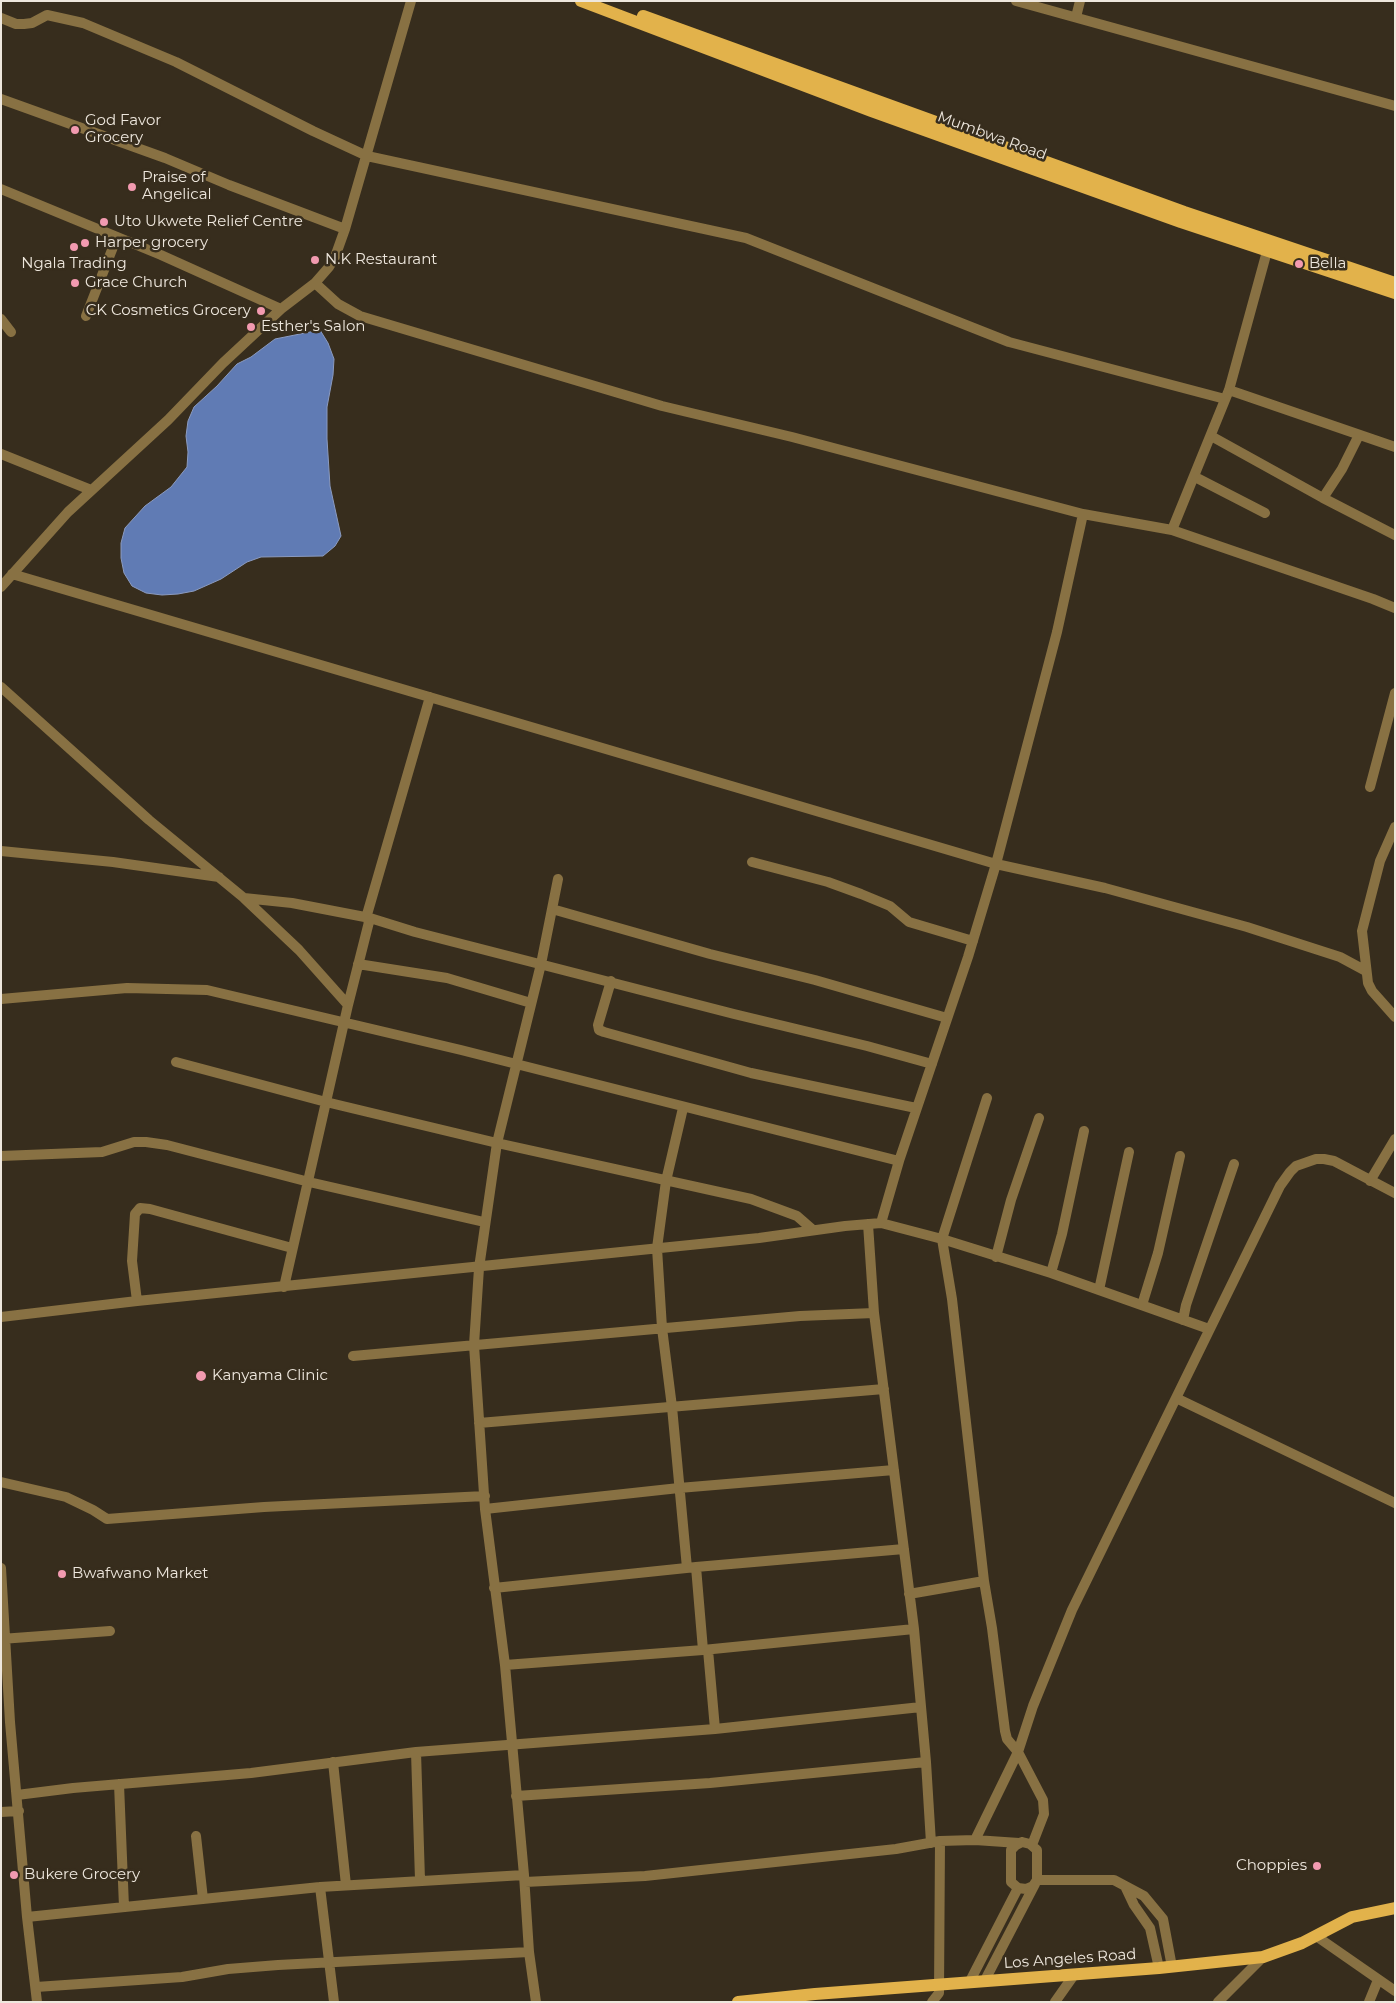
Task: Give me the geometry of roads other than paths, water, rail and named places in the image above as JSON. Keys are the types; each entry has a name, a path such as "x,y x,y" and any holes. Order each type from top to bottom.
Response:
{"main road":[{"name":"Mumbwa Road","path":"581,1 871,111 1268,246 1395,293"},
{"name":"Mumbwa Road","path":"604,1 1184,212 1268,246 1395,283"},
{"name":"Los Angeles Road","path":"738,2002 812,1998 1263,1957 1290,1948 1352,1917 1395,1908"}],"street":[{"path":"1,587 50,531 91,490 168,420 223,363 281,309 316,283 335,257 367,156 411,1"},
{"path":"1016,1 1395,106"},
{"path":"1076,17 1080,1"},
{"path":"1,18 16,24 24,24 32,23 47,15 54,15 84,23 176,62 367,156 746,238 1009,342 1227,394 1395,447"},
{"path":"1,99 165,158 345,229"},
{"path":"1,189 162,255 281,309"},
{"path":"86,316 117,238"},
{"path":"1172,530 1227,394 1268,246"},
{"path":"316,283 338,304 360,316 662,406 792,437 1083,514 1172,530 1395,608"},
{"path":"1,319 12,332"},
{"path":"1211,436 1323,498 1395,534"},
{"path":"1323,498 1342,469 1359,436"},
{"path":"1,454 91,490"},
{"path":"1195,477 1265,513"},
{"path":"881,1223 899,1161 973,941 996,864 1058,632 1083,514"},
{"path":"12,574 996,864 1105,888 1247,928 1340,956 1366,971"},
{"path":"2,688 156,826 244,898 299,950 348,1005"},
{"path":"1370,787 1395,694"},
{"path":"284,1287 368,918 430,697"},
{"path":"1395,827 1380,861 1363,924 1368,983 1372,992 1395,1017"},
{"path":"1,851 113,862 220,877"},
{"path":"752,862 796,873 853,891 890,906 909,922 973,941"},
{"path":"536,2002 529,1952 525,1878 505,1665 485,1509 474,1345 478,1268 496,1143 532,1003 558,879"},
{"path":"244,898 292,903 368,918 390,926 932,1064"},
{"path":"552,909 710,954 815,980 947,1018"},
{"path":"358,964 446,978 532,1003"},
{"path":"611,981 598,1025 599,1030 751,1073 916,1108"},
{"path":"1,999 127,988 190,989 221,993 899,1161"},
{"path":"176,1062 326,1102 496,1143 751,1199 797,1216 813,1230"},
{"path":"987,1098 942,1239 952,1299 984,1582 992,1628 1005,1731 1007,1739 1018,1752 1034,1779 1043,1800 1044,1814 1032,1845"},
{"path":"683,1108 666,1181 657,1248 662,1328 672,1407 679,1488 705,1650 714,1729"},
{"path":"996,1257 1011,1200 1039,1118"},
{"path":"1051,1273 1062,1234 1084,1132"},
{"path":"1370,1181 1395,1139"},
{"path":"1,1156 102,1152 134,1142 146,1142 167,1145 309,1182 484,1222"},
{"path":"1099,1290 1129,1152"},
{"path":"1142,1305 1158,1253 1180,1156"},
{"path":"975,1840 1018,1752 1040,1689 1072,1610 1280,1186 1290,1172 1304,1162 1324,1159 1334,1161 1395,1193"},
{"path":"1183,1320 1186,1305 1234,1164"},
{"path":"137,1301 132,1261 135,1214 140,1208 150,1209 292,1248"},
{"path":"1,1317 137,1301 359,1278 478,1268 759,1238 881,1223 942,1239 1051,1273 1210,1329"},
{"path":"868,1224 874,1313 914,1629 935,1842 939,1993 932,2002"},
{"path":"353,1356 800,1316 874,1313"},
{"path":"479,1423 884,1389"},
{"path":"1176,1398 1395,1503"},
{"path":"485,1509 679,1488 894,1470"},
{"path":"1,1482 66,1497 93,1510 107,1520 264,1507 485,1496"},
{"path":"494,1588 904,1549"},
{"path":"1,1568 6,1723 19,1811 27,1917 37,2002"},
{"path":"909,1594 984,1582"},
{"path":"505,1665 705,1650 914,1629"},
{"path":"3,1639 110,1631"},
{"path":"17,1795 252,1773 416,1752 714,1729 921,1707"},
{"path":"416,1752 420,1880"},
{"path":"333,1762 346,1885"},
{"path":"516,1796 710,1783 926,1762"},
{"path":"119,1784 124,1907"},
{"path":"1,1812 19,1811"},
{"path":"196,1836 204,1899"},
{"path":"27,1917 320,1886 381,1884 420,1880 645,1876 935,1842 975,1840 998,1842 1015,1847 1026,1843 1032,1845 1036,1850 1037,1881 984,1982"},
{"path":"1015,1847 1011,1882 1018,1888 1026,1889 1037,1881 1114,1880 1144,1896 1163,1919 1165,1967"},
{"path":"320,1886 334,2002"},
{"path":"1126,1886 1134,1905 1150,1928 1165,1967"},
{"path":"969,1983 1018,1888"},
{"path":"1316,1936 1395,1991"},
{"path":"36,1987 182,1977 228,1969 529,1952"},
{"path":"1218,2002 1263,1957"},
{"path":"1054,2002 1074,1974"},
{"path":"1369,2002 1378,1980"}],"water":[{"path":"320,330 328,343 334,359 327,407 327,439 330,486 341,536 335,546 323,556 261,557 247,562 221,579 194,591 162,595 146,593 132,586 124,573 121,558 121,543 125,528 145,506 171,487 187,467 186,436 188,421 194,407 237,364 251,357 275,339"}],"place":[{"name":"God Favor Grocery","path":"75,130"},
{"name":"Praise of Angelical","path":"132,187"},
{"name":"Uto Ukwete Relief Centre","path":"104,222"},
{"name":"Harper grocery","path":"85,243"},
{"name":"Ngala Trading","path":"74,247"},
{"name":"N.K Restaurant","path":"315,260"},
{"name":"Bella","path":"1299,264"},
{"name":"Grace Church","path":"75,283"},
{"name":"CK Cosmetics Grocery","path":"261,311"},
{"name":"Esther's Salon","path":"251,327"},
{"name":"Kanyama Clinic","path":"201,1376"},
{"name":"Bwafwano Market","path":"62,1574"},
{"name":"Choppies","path":"1317,1866"},
{"name":"Bukere Grocery","path":"14,1875"}]}
